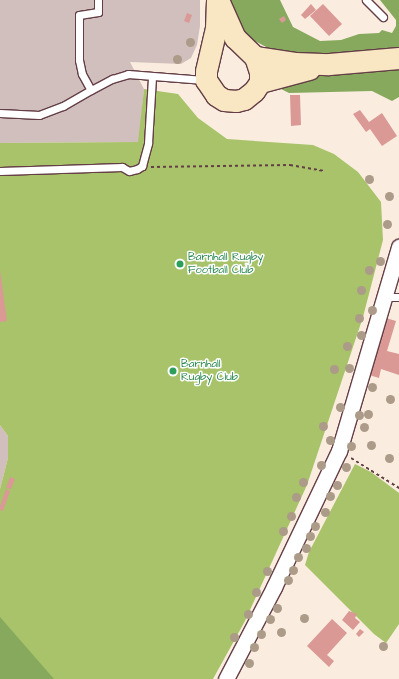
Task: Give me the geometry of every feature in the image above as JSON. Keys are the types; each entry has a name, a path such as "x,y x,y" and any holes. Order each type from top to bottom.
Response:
{"main road":[{"path":"218,0 235,38 252,54 260,72 260,82 254,91 244,99 236,101 224,100 216,95 207,71 215,36 218,0"},
{"path":"207,71 218,51 228,47 239,47 252,54 295,63 329,64 399,58"},
{"path":"260,82 329,64"}],"street":[{"path":"226,679 274,587 339,451 392,297 399,247"}],"lane":[{"path":"91,90 82,74 79,60 79,15 98,12 98,0"},
{"path":"366,0 383,17"},
{"path":"0,113 39,115 63,106 120,76 152,77 207,71"},
{"path":"0,171 122,167 129,171 142,166 148,143 152,77"}],"path":[{"path":"142,166 290,165 324,171"},
{"path":"339,451 399,488"}],"shaded area":[{"path":"0,0 200,0 200,26 197,45 191,58 181,64 130,62 144,89 139,142 0,143"},
{"path":"0,425 8,436 8,458 0,489"}],"green space":[{"path":"227,0 280,0 293,27 320,41 341,40 359,34 379,33 382,30 392,33 396,26 396,20 380,0 399,0 399,47 313,55 268,48 244,35"},
{"path":"399,67 399,97 392,101 372,91 289,93 271,84 313,74"},
{"name":"Barnhall Rugby Club","path":"144,89 178,94 198,118 227,139 313,145 334,154 358,172 381,202 383,240 363,317 307,485 245,621 213,679 0,679 0,489 8,458 8,436 0,425 0,143 138,142"},
{"path":"355,464 371,472 399,493 399,624 386,643 374,634 305,565 309,552"},
{"path":"0,617 54,679 0,679"}],"building":[{"path":"311,4 316,10 305,19 301,15"},
{"path":"323,4 342,24 329,36 310,16"},
{"path":"187,13 192,15 189,23 184,21"},
{"path":"284,16 286,20 282,23 279,19"},
{"path":"290,95 300,95 301,125 291,126"},
{"path":"360,110 369,122 382,113 397,136 382,146 370,129 366,132 353,114"},
{"path":"0,270 7,321 0,322"},
{"path":"386,318 396,321 387,351 399,354 399,375 381,369 379,378 369,375"},
{"path":"10,477 15,479 11,489 6,488"},
{"path":"6,489 10,491 3,511 0,510 0,506"},
{"path":"349,611 357,614 355,618 360,622 353,630 342,620"},
{"path":"332,619 347,633 327,655 334,661 329,667 307,646"},
{"path":"360,629 364,632 359,637 356,634"}],"place":[{"name":"Barnhall Rugby Football Club","path":"180,264"},
{"name":"Barnhall Rugby Club","path":"173,371"}]}
